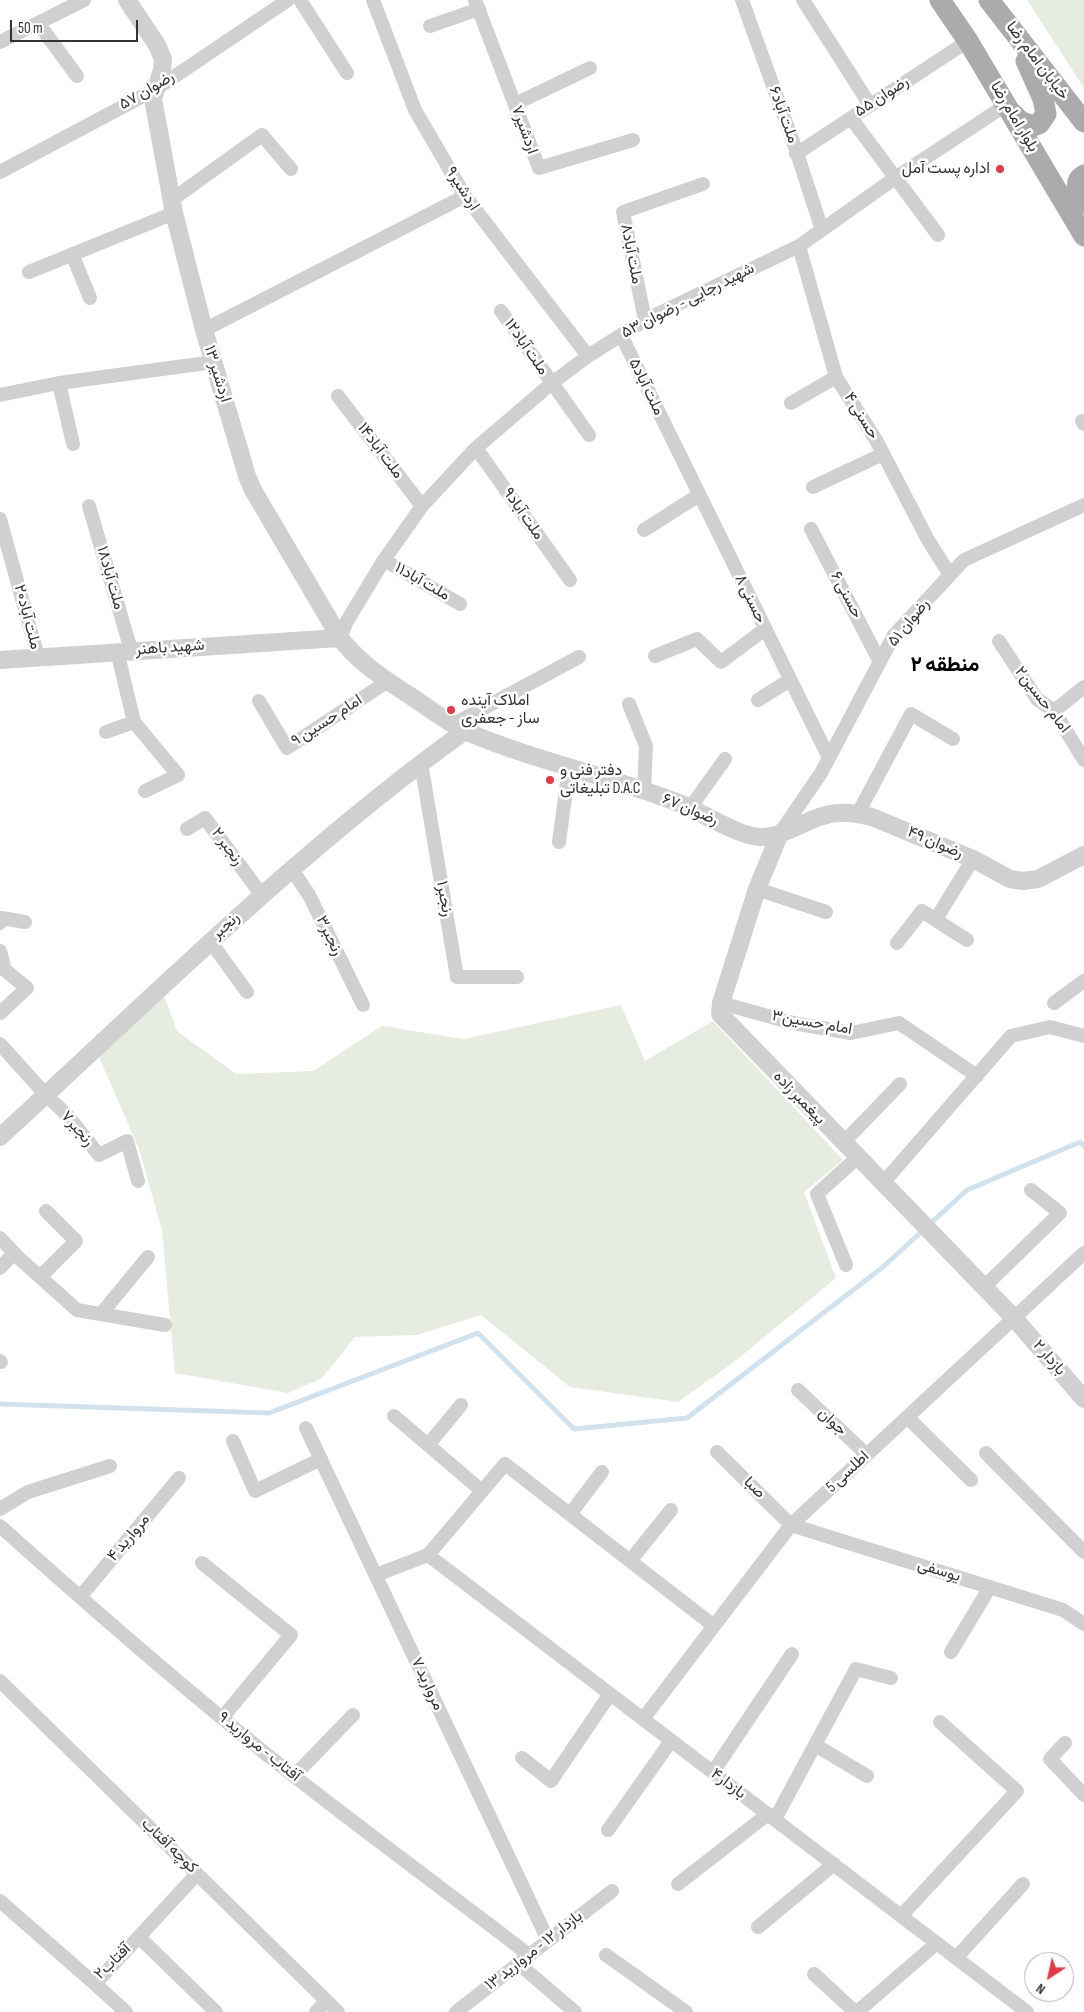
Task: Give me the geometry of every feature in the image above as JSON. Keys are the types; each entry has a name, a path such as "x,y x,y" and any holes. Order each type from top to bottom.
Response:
{"main road":[{"name":"بلوار امام رضا","path":"940,0 968,41 1084,236"},
{"name":"خیابان امام رضا","path":"989,0 1084,122"},
{"path":"1009,24 1043,99 1046,114 1039,124 1033,126 1020,121 1009,109"},
{"path":"1084,175 1081,176 1077,183 1077,189 1084,203"}],"street":[{"path":"0,42 84,0"},
{"name":"اردشیر ۱۳","path":"127,0 157,45 163,59 154,98 174,206 204,330 247,476 253,490 340,638"},
{"path":"300,0 347,73"},
{"name":"اردشیر۹","path":"373,0 415,110 465,196 588,356"},
{"name":"ملت آباد۶","path":"742,0 822,230"},
{"path":"803,0 870,105"},
{"name":"رضوان ۵۷","path":"0,172 156,89 280,2"},
{"path":"430,26 477,4"},
{"name":"اردشیر۷","path":"477,4 538,168 633,140"},
{"path":"38,23 77,76"},
{"name":"رضوان ۵۵","path":"796,154 968,41"},
{"path":"515,104 590,68"},
{"name":"شهید رجایی - رضوان ۵۳","path":"340,638 347,620 384,560 422,506 476,448 552,383 588,356 644,320 798,246 895,178 1009,109"},
{"path":"851,118 938,235"},
{"path":"28,272 72,254 174,206 262,135 291,169"},
{"name":"ملت آباد۸","path":"644,320 623,212 703,184"},
{"path":"204,330 465,196"},
{"name":"حسنی ۴","path":"798,246 836,377 883,454 928,540 950,575"},
{"path":"72,254 90,298"},
{"name":"ملت آباد۱۲","path":"501,311 589,435"},
{"name":"ملت آباد۵","path":"621,335 672,439"},
{"path":"0,395 59,383 214,362"},
{"path":"791,403 836,377"},
{"path":"59,383 73,444"},
{"name":"ملت آباد۱۴","path":"338,396 422,506"},
{"name":"حسنی ۸","path":"672,439 829,758"},
{"name":"ملت آباد۹","path":"476,448 570,580"},
{"path":"814,488 883,454"},
{"path":"644,530 700,495"},
{"name":"ملت آباد۱۸","path":"89,506 124,651 134,722"},
{"name":"رضوان ۵۱","path":"780,832 829,758 894,635 964,560 1082,510"},
{"name":"ملت آباد۲۰","path":"0,519 38,658"},
{"name":"حسنی ۶","path":"811,529 880,662"},
{"name":"ملت آباد۱۱","path":"384,560 460,604"},
{"path":"655,656 697,639 721,662 765,629"},
{"name":"شهید باهنر","path":"0,660 340,638"},
{"name":"رضوان ۶۷","path":"340,638 350,651 388,681 460,727 569,768 690,808 744,834 764,837 780,832"},
{"name":"امام حسین۲","path":"999,641 1038,699 1054,711 1084,760"},
{"path":"460,727 579,657"},
{"path":"758,700 790,680"},
{"name":"امام حسین ۹","path":"259,701 287,748 388,681"},
{"path":"1054,711 1084,687"},
{"path":"629,704 646,746 644,792"},
{"path":"857,814 911,714 953,739"},
{"path":"106,732 134,722 178,775 145,791"},
{"name":"رنجبر","path":"0,1137 291,868 421,763 460,727"},
{"path":"690,808 725,759"},
{"name":"رنجبر۱","path":"421,763 457,977 517,977"},
{"path":"559,842 569,768"},
{"name":"رضوان ۴۹","path":"780,832 822,816 838,813 872,817 973,859 1010,879 1023,881 1038,879 1084,855"},
{"name":"رنجبر ۲","path":"187,829 205,818 262,894"},
{"path":"721,1003 757,889 780,832"},
{"path":"936,919 973,859"},
{"name":"رنجبر۳","path":"291,868 309,895 363,1005"},
{"path":"757,889 826,912"},
{"path":"897,943 922,911 967,940"},
{"path":"0,923 2,918 25,922"},
{"path":"210,941 247,992"},
{"path":"0,951 6,970 27,988 0,1013"},
{"path":"1054,1003 1084,981"},
{"name":"امام حسین۳","path":"721,1003 793,1023 851,1033 899,1023 978,1076"},
{"name":"پیغمبر زاده","path":"721,1003 720,1014 728,1024 1014,1318"},
{"path":"883,1183 1011,1036 1050,1027 1084,1036"},
{"path":"0,1044 46,1095"},
{"path":"843,1143 900,1084"},
{"name":"رنجبر۷","path":"46,1095 68,1116 99,1155 127,1141 138,1181"},
{"path":"846,1265 816,1194 858,1157"},
{"path":"984,1287 1060,1213 1031,1190"},
{"path":"40,1277 76,1241 46,1211"},
{"path":"0,1238 77,1310 165,1325"},
{"path":"0,1268 14,1253"},
{"name":"اطلسی 5","path":"643,1719 791,1525 1084,1253"},
{"path":"101,1314 148,1257"},
{"name":"بازدار ۲","path":"1014,1318 1084,1399"},
{"name":"جوان","path":"798,1390 867,1455"},
{"path":"428,1445 461,1405"},
{"path":"394,1416 482,1491"},
{"path":"907,1417 971,1480"},
{"name":"مروارید ۷","path":"306,1428 548,1940"},
{"path":"233,1441 255,1491 321,1459"},
{"name":"صبا","path":"717,1452 791,1525"},
{"path":"986,1453 1084,1552"},
{"path":"376,1575 428,1555 505,1464 714,1626"},
{"path":"0,1509 28,1492 110,1466"},
{"path":"570,1514 602,1472"},
{"name":"مروارید ۴","path":"80,1597 179,1478"},
{"path":"630,1561 672,1510"},
{"name":"یوسفی","path":"791,1525 1063,1610 1084,1624"},
{"name":"آفتاب - مروارید ۹","path":"0,1526 222,1718 524,1960 575,2012"},
{"name":"بازدار۴","path":"428,1555 1027,2012"},
{"path":"202,1562 291,1635 222,1718"},
{"path":"951,1652 990,1587"},
{"path":"713,1772 792,1654"},
{"path":"678,1884 771,1817 815,1745 856,1669 891,1678"},
{"name":"کوچه آفتاب","path":"0,1681 338,2012"},
{"path":"522,1758 551,1780 610,1694"},
{"path":"294,1776 353,1715"},
{"path":"901,1916 1017,1791 940,1722"},
{"path":"608,1830 671,1741"},
{"path":"1065,1743 1050,1759 1084,1795"},
{"path":"815,1745 867,1776"},
{"path":"758,1927 834,1864"},
{"name":"آفتاب۲","path":"0,1901 95,1984 198,1874"},
{"path":"956,1958 1023,1884"},
{"name":"بازدار ۱۲ - مروارید ۱۳","path":"456,2012 612,1891"},
{"path":"139,1937 216,2012"},
{"path":"814,1974 856,2012 937,1943"},
{"path":"606,1955 686,2012"},
{"path":"95,1984 126,2012"},
{"path":"316,2012 326,2001"}],"shaded area":[{"path":"1027,0 1084,0 1084,88"},
{"path":"159,983 177,1031 236,1074 313,1071 382,1026 464,1039 621,1005 645,1061 713,1021 843,1160 804,1192 836,1278 734,1362 678,1402 570,1387 481,1315 417,1335 355,1337 322,1378 288,1393 175,1373 162,1230 139,1149 93,1043"}],"waterway":[{"path":"0,1404 269,1413 478,1333 574,1429 687,1418 883,1267 967,1190 1080,1142 1084,1146"}],"place":[{"name":"اداره پست آمل","path":"1000,169"},
{"name":"املاک آینده ساز - جعفری","path":"451,710"},
{"name":"دفتر فنی و تبلیغاتی D.A.C","path":"550,780"}],"district":[{"name":"منطقه ۲","path":"945,666"}]}
